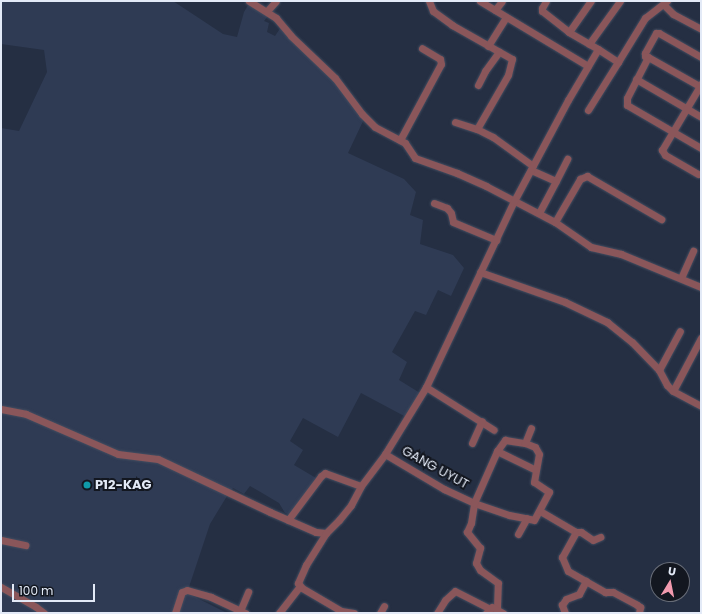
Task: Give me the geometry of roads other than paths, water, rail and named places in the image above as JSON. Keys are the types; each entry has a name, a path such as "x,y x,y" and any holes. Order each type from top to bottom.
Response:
{"street":[{"path":"249,1 267,11 282,24 291,36 335,78 362,114 375,127 400,140 410,149 412,156 422,162 456,173 514,201 555,222 591,247 621,254 701,287"},
{"path":"267,11 276,1"},
{"path":"429,1 433,12 512,59 513,62 508,75 478,129"},
{"path":"480,1 588,66"},
{"path":"495,10 502,1"},
{"path":"546,1 542,8 542,12 569,32 618,62"},
{"path":"569,32 591,1"},
{"path":"590,44 620,1"},
{"path":"588,110 645,18 666,4 673,14 701,29"},
{"path":"488,46 506,17"},
{"path":"698,174 663,153 663,148 701,86 645,56 645,53 656,33 659,33 701,58"},
{"path":"400,140 441,64 440,59 422,48"},
{"path":"279,613 300,586 299,579 326,533 351,505 361,486 385,454 426,387 514,201 598,49"},
{"path":"478,85 499,52"},
{"path":"648,57 627,98 627,105 701,148"},
{"path":"636,79 701,117"},
{"path":"454,122 478,129 493,136 532,168 556,181"},
{"path":"539,214 567,160"},
{"path":"555,222 580,179 587,176 661,219"},
{"path":"434,203 447,208 453,222 496,240"},
{"path":"681,278 692,251"},
{"path":"480,272 565,302 607,322 632,342 659,370 667,385 673,391 701,406"},
{"path":"659,370 680,331"},
{"path":"673,391 701,338"},
{"path":"426,387 494,430"},
{"path":"1,409 26,414 118,454 158,458 288,520 316,532 326,533"},
{"path":"472,444 482,421"},
{"path":"525,443 531,428"},
{"path":"491,610 498,583 480,570 476,563 480,548 467,532 471,523 474,503 497,451 505,440 525,443 535,448 539,454 534,482 549,492 534,520 527,518 518,534"},
{"path":"497,451 536,470"},
{"name":"GANG UYUT","path":"385,454 444,489 474,503 509,516 527,518"},
{"path":"288,520 321,476 325,473 361,486"},
{"path":"540,511 576,532 581,532 593,540 600,537"},
{"path":"576,532 562,557 562,561 568,571 605,592 613,592 637,604 640,607 639,613"},
{"path":"1,540 24,545"},
{"path":"565,613 562,605 566,599 579,594 586,581"},
{"path":"300,586 341,611 354,613"},
{"path":"1,587 44,613"},
{"path":"175,613 182,592 187,590 211,597 243,612 248,592"},
{"path":"437,613 445,600 455,591 491,610 503,613"},
{"path":"380,613 384,606"}],"place":[{"name":"P12-KAG","path":"87,485"}]}
